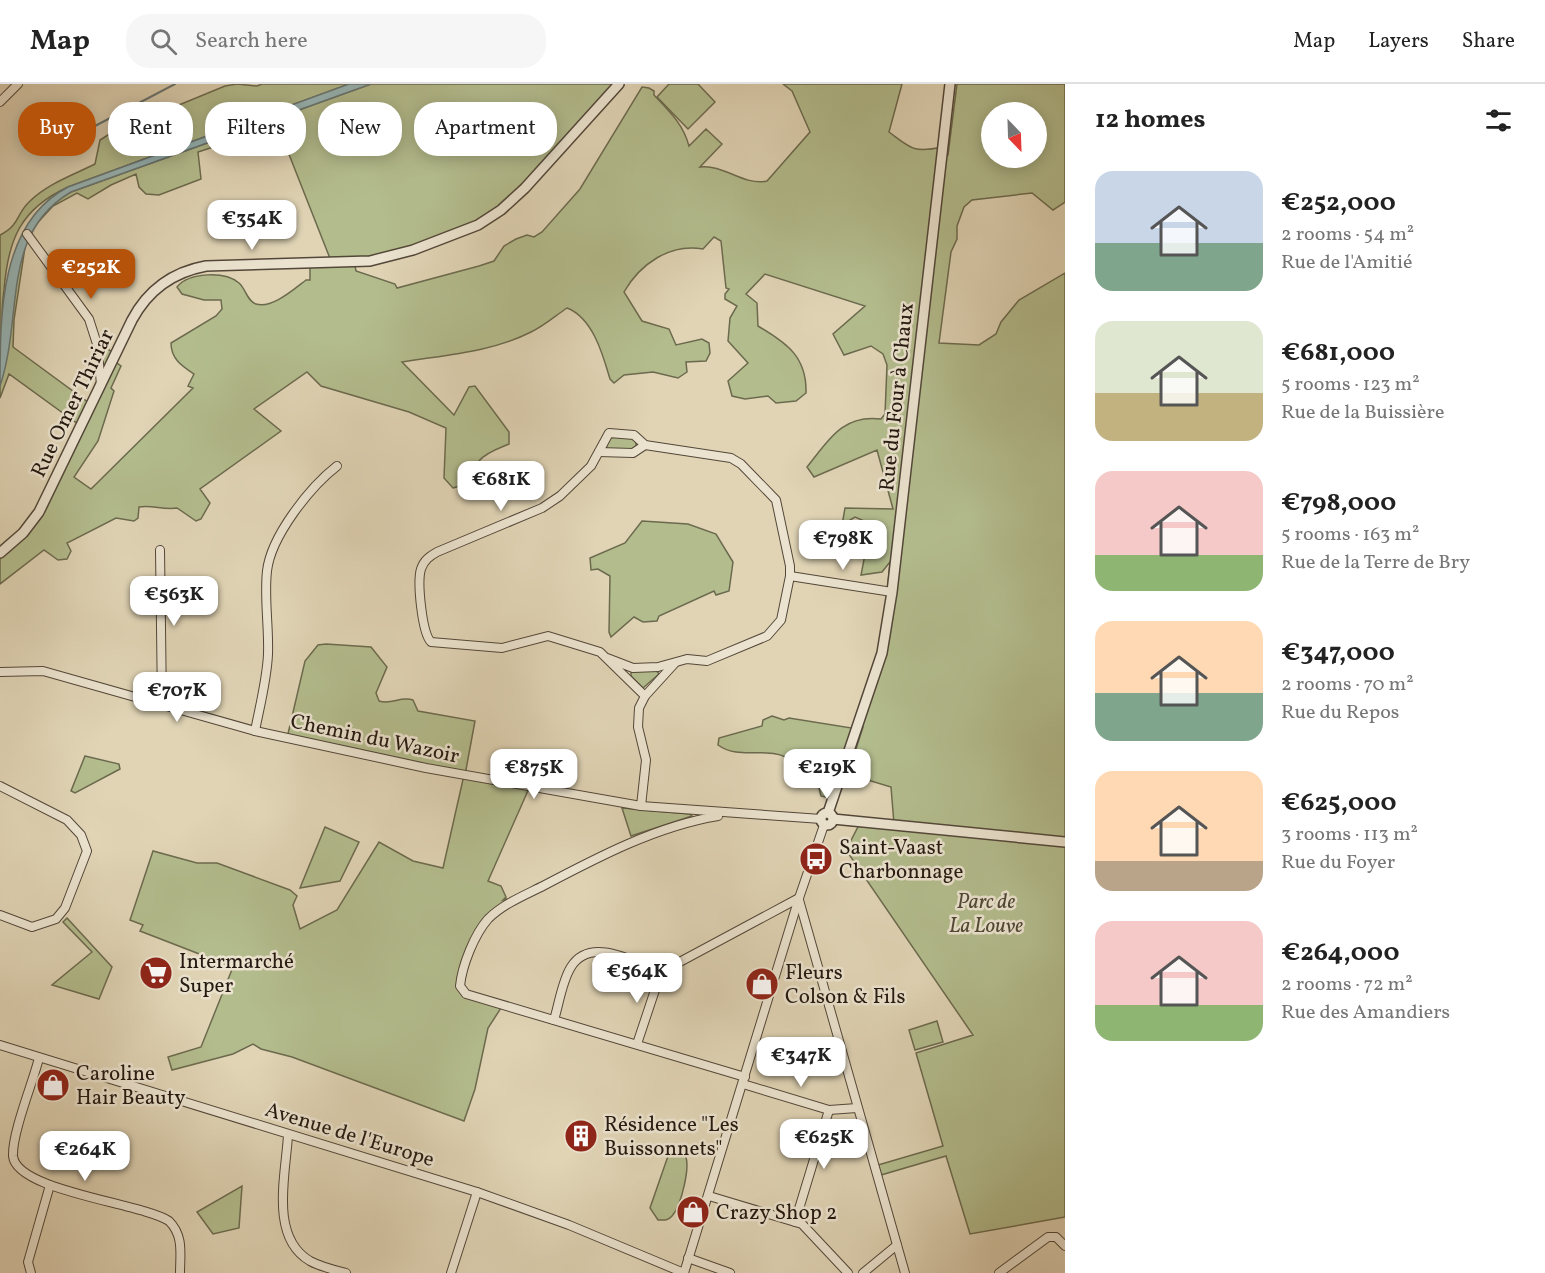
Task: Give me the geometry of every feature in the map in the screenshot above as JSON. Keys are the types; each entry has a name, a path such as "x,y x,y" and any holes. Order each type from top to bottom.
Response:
{"street":[{"path":"0,102 18,84"},
{"name":"Rue Omer Thiriar","path":"0,553 23,533 39,512 136,312 151,294 173,276 206,266 386,258 478,225 496,214 519,194 619,84"},
{"name":"Rue du Four à Chaux","path":"827,819 882,653 892,592 950,84"},
{"path":"27,234 89,319 98,344 101,385"},
{"path":"613,432 634,435 645,445 731,458 741,464 771,493 777,502 790,566 781,620 772,633 713,660 687,659 647,668 633,668 607,658 584,645 548,636 502,648 431,642 425,633 420,575 430,556 542,508 560,496 584,475 606,436 613,432"},
{"path":"599,452 633,453 645,445"},
{"path":"255,731 267,663 266,582 270,557 297,508 320,479 338,466"},
{"path":"160,550 162,705"},
{"path":"790,576 892,592"},
{"path":"607,658 645,696"},
{"path":"641,806 645,755 637,722 639,708 645,696 676,662"},
{"name":"Chemin du Wazoir","path":"0,672 43,671 255,731 426,768 641,806 729,814 827,819"},
{"path":"0,786 67,820 81,835 87,851 65,908 56,919 32,927 0,915"},
{"path":"729,814 689,823 624,847 557,879 498,912 478,932 459,986 466,994 637,1044 829,1110 857,1108"},
{"path":"684,1273 799,898 827,819 1065,842"},
{"path":"637,1044 661,972 799,898"},
{"path":"799,898 905,1273"},
{"path":"554,1020 570,968 585,956 605,951 661,972"},
{"name":"Avenue de l'Europe","path":"0,1045 477,1192 569,1225 684,1273"},
{"path":"39,1058 13,1155 22,1173 50,1185 170,1221 177,1230 180,1241 180,1273"},
{"path":"795,1222 829,1110"},
{"path":"288,1135 284,1205 289,1240 309,1260 346,1273"},
{"path":"31,1273 28,1262 50,1185"},
{"path":"451,1273 477,1192"},
{"path":"709,1196 802,1224 848,1273"},
{"path":"999,1273 1048,1237 1056,1237 1065,1246"},
{"path":"863,1273 897,1245"},
{"path":"688,1258 730,1273"}],"green space":[{"path":"237,84 257,86 262,84 349,84 300,102 205,102 205,137 193,141 193,102 186,102 225,86"},
{"name":"Parc de La Louve","path":"371,84 619,84 557,150 557,102 414,102 414,156 552,156 501,210 441,240 354,261 356,271 395,284 397,288 494,261 504,246 516,239 527,235 534,237 542,232 580,189 642,87 654,91 654,95 680,125 689,146 706,129 722,144 700,167 717,169 758,182 767,181 810,132 792,91 783,84 902,84 889,132 913,148 925,150 943,147 942,161 948,155 957,84 1065,84 1065,202 1053,210 1032,193 972,200 964,207 957,226 957,239 951,252 939,343 979,345 996,334 1001,322 1019,300 1065,273 1065,1217 970,1234 946,1156 881,1175 878,1165 943,1146 916,1053 973,1035 846,850 861,821 894,824 891,787 848,774 863,727 859,726 882,653 890,562 882,572 861,575 867,544 873,534 869,523 855,517 842,525 845,508 893,509 877,450 814,477 807,467 837,431 856,421 881,419 885,414 887,365 883,354 871,346 844,355 833,334 865,306 765,274 746,294 757,303 758,326 786,345 799,360 803,370 806,393 796,401 776,403 768,396 745,399 732,396 728,381 748,363 728,341 730,318 737,306 725,299 725,294 729,289 726,288 721,241 714,237 703,249 679,249 657,258 638,273 624,292 642,321 669,329 676,345 702,339 709,343 710,353 706,361 686,362 687,372 678,378 653,372 624,375 614,383 610,379 596,338 584,320 567,308 536,330 516,339 468,352 402,362 454,415 469,387 475,386 509,432 509,444 485,455 466,483 453,488 444,478 446,428 409,412 321,386 307,372 254,409 281,431 200,489 210,503 201,519 196,521 177,508 139,507 138,518 134,521 116,518 67,543 71,551 67,559 58,560 44,550 0,584 0,553 23,533 82,427 9,374 0,398 0,235 15,223 25,206 37,195 61,180 95,164 100,140 108,135 108,156 153,156 68,187 38,205 28,216 13,241 6,272 2,318 7,335 10,291 17,252 24,234 35,218 50,204 71,192 171,156 193,156 193,148 205,144 205,150 198,152 201,179 159,195 146,194 139,187 136,174 88,199 77,193 53,206 27,234 14,320 13,347 92,405 101,385 97,344 104,336 109,350 116,354 113,360 121,366 111,388 114,391 98,441 74,477 91,489 193,388 188,386 194,374 175,358 171,343 216,316 222,309 221,300 204,300 182,294 177,287 190,278 198,276 225,276 239,283 256,304 269,304 306,280 310,280 310,262 331,261 290,156 306,156 306,107 318,103 318,156 402,156 402,102 321,102"},
{"path":"669,84 698,84 715,102 688,129 657,97"},
{"path":"610,436 630,437 636,440 636,447 633,450 608,449 605,446"},
{"path":"642,521 688,524 716,534 733,562 729,591 716,595 714,591 659,616 657,621 643,622 634,617 611,637 609,632 610,576 598,569 591,570 590,558 625,543"},
{"path":"318,645 371,647 387,667 376,693 379,701 413,700 418,711 475,721 465,775 530,786 488,881 501,886 506,897 503,900 507,899 509,905 482,926 460,979 462,990 503,1005 488,1028 475,1089 464,1121 292,1057 261,1049 253,1044 233,1054 172,1070 168,1057 201,1047 233,967 140,931 143,925 130,920 153,851 197,863 217,863 290,890 297,896 293,905 300,929 337,910 379,842 413,861 443,868 464,775 287,738 305,661"},
{"path":"656,670 659,674 643,688 631,676 631,672"},
{"path":"772,716 784,720 789,718 858,729 833,799 821,796 818,784 813,782 800,758 791,759 769,753 739,753 718,745 719,738 762,726 763,720"},
{"path":"85,756 119,764 120,769 75,793 71,791"},
{"path":"622,808 690,814 692,816 631,836"},
{"path":"325,827 359,842 340,881 300,888"},
{"path":"67,918 112,967 99,999 52,985 92,952 63,922"},
{"path":"937,1021 943,1042 915,1050 909,1030"},
{"path":"679,1152 685,1155 687,1160 682,1195 672,1216 658,1220 650,1208 668,1156"},
{"path":"242,1186 239,1228 213,1234 197,1212"}],"water":[{"path":"349,84 371,84 306,107 306,102 300,102"},
{"path":"205,137 205,144 193,148 193,141"},
{"path":"153,156 171,156 71,192 49,209 33,230 18,278 7,359 0,386 1,329 8,272 17,246 29,223 46,203 68,187"}],"waterway":[{"path":"96,125 175,84"}],"place":[{"name":"Saint-Vaast Charbonnage","path":"816,859"},
{"name":"Intermarché Super","path":"156,973"},
{"name":"Fleurs Colson & Fils","path":"762,984"},
{"name":"Caroline Hair Beauty","path":"53,1085"},
{"name":"Résidence \"Les Buissonnets\"","path":"581,1136"},
{"name":"Crazy Shop 2","path":"693,1212"}]}
